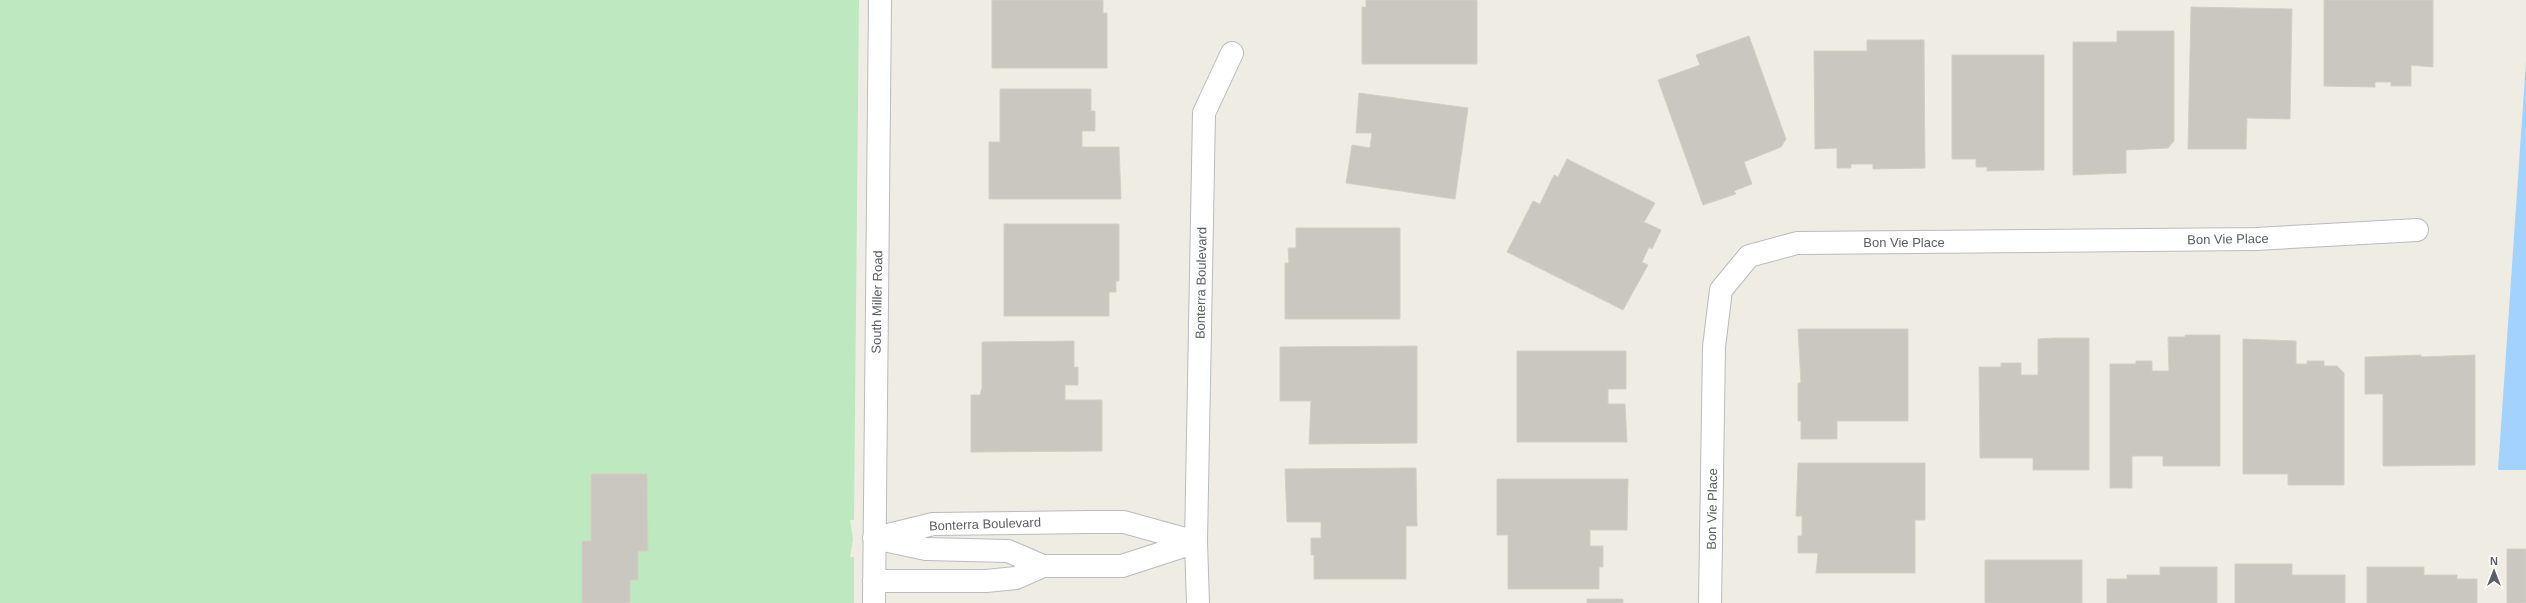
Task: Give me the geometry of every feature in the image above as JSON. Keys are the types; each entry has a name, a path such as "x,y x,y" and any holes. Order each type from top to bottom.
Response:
{"street":[{"name":"South Miller Road","path":"874,603 880,0"},
{"name":"Bonterra Boulevard","path":"1198,603 1196,542 1204,114 1232,53"},
{"name":"Bon Vie Place","path":"1710,603 1714,347 1722,290 1749,256 1797,243 2256,239 2417,230"},
{"name":"Bonterra Boulevard","path":"874,538 934,524 1124,522 1196,542"},
{"name":"Bonterra Boulevard","path":"874,538 926,549 1008,551 1043,566 1122,566 1196,542"},
{"name":"Bonterra Boulevard","path":"874,581 986,581 1016,578 1043,566"}],"green space":[{"path":"0,0 859,0 854,520 850,520 853,539 850,557 854,557 854,603 0,603"}],"water":[{"path":"2526,61 2526,470 2498,470"}],"building":[{"path":"992,0 1103,0 1103,13 1107,13 1107,68 992,68"},
{"path":"1366,0 1477,0 1477,64 1362,64 1362,7 1366,7"},
{"path":"2324,0 2433,0 2433,67 2411,65 2411,86 2391,86 2391,82 2375,82 2375,87 2324,86"},
{"path":"2191,7 2292,9 2290,119 2247,118 2246,149 2188,149"},
{"path":"2117,31 2174,31 2174,141 2168,148 2126,150 2126,173 2073,175 2073,42 2117,42"},
{"path":"1749,36 1786,139 1781,147 1744,162 1752,184 1734,191 1736,194 1703,205 1658,80 1700,65 1696,55"},
{"path":"1867,40 1924,40 1925,168 1873,169 1873,164 1851,164 1851,168 1837,168 1837,148 1815,149 1814,51 1867,51"},
{"path":"1952,55 2044,55 2044,170 1987,171 1987,167 1976,167 1976,159 1952,159"},
{"path":"1000,89 1091,89 1091,111 1095,111 1095,131 1082,131 1082,147 1119,147 1121,199 989,199 989,142 1000,142"},
{"path":"1359,93 1468,108 1455,199 1346,183 1352,145 1370,148 1372,133 1356,133"},
{"path":"1567,159 1655,203 1644,222 1661,230 1652,249 1649,247 1642,262 1648,265 1623,310 1507,252 1533,201 1540,204 1554,175 1558,177"},
{"path":"1004,224 1119,224 1119,281 1116,281 1116,292 1109,292 1109,316 1004,316"},
{"path":"1296,228 1400,228 1400,319 1285,319 1285,263 1289,263 1288,248 1296,248"},
{"path":"1798,329 1908,329 1908,421 1837,421 1837,439 1801,439 1801,421 1798,421 1798,383 1801,383"},
{"path":"2185,335 2220,335 2220,466 2163,466 2163,456 2132,456 2132,488 2110,488 2110,364 2136,364 2136,361 2152,361 2152,371 2169,371 2168,337 2185,337"},
{"path":"2089,338 2089,470 2033,470 2033,458 1980,458 1979,367 2001,367 2001,363 2021,363 2021,375 2038,375 2038,339"},
{"path":"2243,339 2296,341 2296,364 2307,364 2307,361 2324,361 2324,366 2337,366 2344,373 2344,485 2288,485 2288,474 2243,474"},
{"path":"1074,341 1074,367 1078,367 1078,385 1065,385 1065,400 1102,400 1102,451 971,452 971,395 980,395 982,388 982,342"},
{"path":"1417,346 1417,443 1309,444 1311,401 1280,401 1280,347"},
{"path":"1517,351 1626,351 1626,389 1608,389 1608,404 1625,404 1627,442 1517,442"},
{"path":"2421,355 2421,357 2475,355 2475,465 2383,466 2383,394 2365,394 2365,357"},
{"path":"1798,463 1925,463 1925,520 1915,520 1915,573 1816,573 1818,553 1798,553 1798,536 1802,536 1802,516 1796,516"},
{"path":"1416,468 1417,526 1406,526 1406,579 1314,579 1314,555 1311,555 1311,538 1321,538 1321,522 1287,522 1285,469"},
{"path":"591,474 647,474 648,551 638,551 638,580 630,580 630,603 582,603 582,541 591,541"},
{"path":"1497,479 1628,479 1627,530 1590,530 1590,546 1603,546 1603,567 1599,567 1599,589 1508,589 1508,535 1497,535"},
{"path":"2507,549 2526,549 2526,603 2507,603"},
{"path":"1985,560 2082,560 2082,603 1985,603"},
{"path":"2235,564 2292,564 2292,575 2345,575 2345,603 2235,603"},
{"path":"2160,567 2217,567 2217,603 2107,603 2107,579 2127,579 2127,575 2160,575"},
{"path":"2367,567 2424,567 2424,575 2457,575 2457,579 2477,579 2477,603 2367,603"},
{"path":"1587,599 1623,599 1623,603 1587,603"}]}
